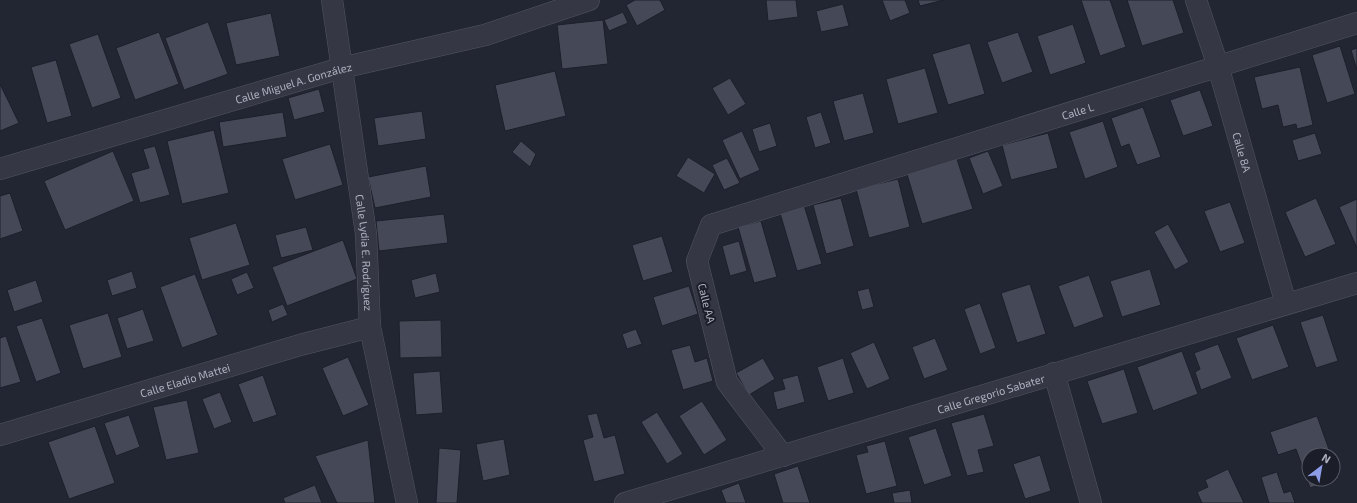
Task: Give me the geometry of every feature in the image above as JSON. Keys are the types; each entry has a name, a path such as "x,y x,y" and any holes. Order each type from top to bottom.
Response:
{"street":[{"name":"Calle Lydia E. Rodríguez","path":"332,0 366,234 370,327 407,503"},
{"name":"Calle Miguel A. González","path":"0,169 341,68 485,35 589,0"},
{"name":"Calle 8A","path":"1196,0 1218,66 1286,304"},
{"name":"Calle L","path":"797,198 1357,24"},
{"name":"Calle AA","path":"783,456 727,382 697,261 711,225 797,198"},
{"name":"Calle Gregorio Sabater","path":"625,503 1357,283"},
{"name":"Calle Eladio Mattei","path":"0,435 300,345 370,327"},
{"path":"1054,373 1091,503"}],"building":[{"path":"635,0 660,0 665,10 637,26 626,5"},
{"path":"766,0 796,0 798,17 768,21"},
{"path":"882,0 905,0 910,13 890,21"},
{"path":"918,0 944,0 920,6"},
{"path":"1081,0 1110,0 1126,47 1100,56"},
{"path":"1127,0 1173,0 1184,33 1142,46"},
{"path":"843,4 849,26 821,32 816,11"},
{"path":"623,12 628,23 609,31 604,20"},
{"path":"271,13 280,56 236,65 226,23"},
{"path":"603,20 608,64 562,69 557,25"},
{"path":"208,22 228,74 184,90 165,38"},
{"path":"1073,24 1086,63 1050,75 1037,36"},
{"path":"159,32 179,84 135,100 116,48"},
{"path":"1018,32 1033,72 1002,83 987,42"},
{"path":"98,34 121,98 92,108 69,44"},
{"path":"970,43 985,94 948,105 932,54"},
{"path":"1340,46 1355,94 1327,103 1312,55"},
{"path":"1357,48 1357,70 1351,50"},
{"path":"56,60 72,116 47,123 31,67"},
{"path":"1300,67 1313,125 1297,129 1296,124 1283,127 1278,105 1262,109 1254,77"},
{"path":"925,68 938,113 898,124 886,79"},
{"path":"555,71 566,116 505,131 495,85"},
{"path":"730,78 746,104 728,115 712,88"},
{"path":"0,84 19,123 0,131"},
{"path":"319,89 325,112 294,120 288,98"},
{"path":"1200,90 1213,126 1183,136 1170,100"},
{"path":"863,93 874,133 844,141 833,101"},
{"path":"1143,107 1161,157 1137,165 1129,144 1121,147 1111,118"},
{"path":"422,111 426,139 378,146 374,118"},
{"path":"283,112 287,137 223,147 219,122"},
{"path":"821,112 831,143 815,148 806,117"},
{"path":"1103,121 1118,167 1085,179 1069,132"},
{"path":"770,123 777,146 759,152 752,129"},
{"path":"214,130 229,193 182,204 167,141"},
{"path":"742,131 760,170 740,179 722,140"},
{"path":"1048,133 1058,168 1011,180 1002,145"},
{"path":"1315,133 1322,154 1298,161 1292,140"},
{"path":"521,141 536,154 530,167 512,152"},
{"path":"330,144 343,185 295,200 282,159"},
{"path":"155,146 170,195 140,203 131,173 149,168 143,149"},
{"path":"113,151 134,201 65,230 44,181"},
{"path":"988,151 1003,186 983,194 969,158"},
{"path":"956,156 973,209 922,224 906,171"},
{"path":"688,157 715,174 704,193 676,176"},
{"path":"727,158 740,183 724,190 712,165"},
{"path":"426,166 431,197 375,208 368,177"},
{"path":"898,179 910,227 869,238 856,189"},
{"path":"10,193 23,231 0,239 0,196"},
{"path":"841,198 854,246 826,254 813,205"},
{"path":"1316,198 1336,244 1305,257 1285,212"},
{"path":"1357,199 1357,248 1339,207"},
{"path":"1230,202 1245,243 1220,252 1204,211"},
{"path":"804,205 822,264 797,271 780,213"},
{"path":"444,214 448,243 379,251 376,221"},
{"path":"761,221 777,277 754,283 738,227"},
{"path":"236,223 250,265 202,280 189,238"},
{"path":"1168,224 1189,262 1175,270 1154,232"},
{"path":"306,227 313,250 281,258 275,235"},
{"path":"662,236 673,272 643,281 632,245"},
{"path":"343,240 357,279 287,306 272,267"},
{"path":"739,241 747,271 730,276 722,246"},
{"path":"1150,269 1161,305 1122,317 1110,281"},
{"path":"132,271 137,288 112,296 107,280"},
{"path":"247,272 254,288 237,295 231,279"},
{"path":"436,273 440,292 415,298 411,280"},
{"path":"195,274 218,335 182,348 160,287"},
{"path":"1089,275 1104,317 1074,328 1058,286"},
{"path":"36,280 43,302 14,312 7,290"},
{"path":"1030,284 1046,334 1017,343 1001,293"},
{"path":"689,286 698,314 662,326 653,297"},
{"path":"869,288 874,307 862,310 857,291"},
{"path":"980,303 996,348 980,354 964,309"},
{"path":"283,304 288,315 272,322 268,310"},
{"path":"143,309 154,341 127,349 117,318"},
{"path":"108,313 122,357 83,369 69,325"},
{"path":"1323,315 1338,361 1316,368 1300,322"},
{"path":"42,318 61,373 36,382 16,326"},
{"path":"441,320 442,357 400,358 399,321"},
{"path":"1273,325 1289,367 1252,380 1236,338"},
{"path":"636,329 642,344 627,349 622,334"},
{"path":"6,336 21,382 0,388 0,338"},
{"path":"935,338 948,370 924,379 912,347"},
{"path":"874,342 890,379 867,389 850,353"},
{"path":"1218,344 1232,378 1201,390 1195,372 1200,369 1194,353"},
{"path":"690,345 695,362 707,358 713,381 683,390 671,350"},
{"path":"1182,351 1198,394 1153,411 1137,367"},
{"path":"348,357 369,405 343,416 322,368"},
{"path":"763,358 775,379 749,395 736,373"},
{"path":"843,358 854,393 828,401 817,367"},
{"path":"1124,369 1138,413 1102,424 1087,381"},
{"path":"440,371 443,413 416,415 413,373"},
{"path":"263,375 277,415 253,423 238,384"},
{"path":"798,375 805,402 777,410 773,392 785,389 782,379"},
{"path":"220,392 232,422 214,429 202,399"},
{"path":"187,400 199,453 166,460 153,407"},
{"path":"702,401 727,440 704,455 679,416"},
{"path":"657,412 683,454 667,464 641,422"},
{"path":"597,413 604,438 615,435 625,474 594,482 583,440 593,437 587,415"},
{"path":"984,414 994,446 978,450 984,472 967,476 951,423"},
{"path":"129,415 140,447 116,456 104,423"},
{"path":"1317,416 1328,447 1301,447 1301,463 1296,449 1278,455 1270,432"},
{"path":"95,426 115,483 69,499 48,442"},
{"path":"936,428 952,476 924,485 908,437"},
{"path":"504,439 510,475 483,481 476,444"},
{"path":"368,440 375,503 337,503 315,456"},
{"path":"885,441 897,486 866,494 856,455 868,452 866,446"},
{"path":"439,448 461,450 457,503 436,503"},
{"path":"1040,455 1051,491 1025,499 1013,464"},
{"path":"798,466 810,503 783,503 774,474"},
{"path":"1228,469 1244,503 1202,503 1197,492 1208,487 1205,480"},
{"path":"1277,472 1284,493 1291,491 1295,503 1269,503 1261,477"},
{"path":"739,483 746,503 726,503 721,490"},
{"path":"315,485 322,503 285,503 283,498"},
{"path":"910,490 912,503 894,503 892,493"}]}
